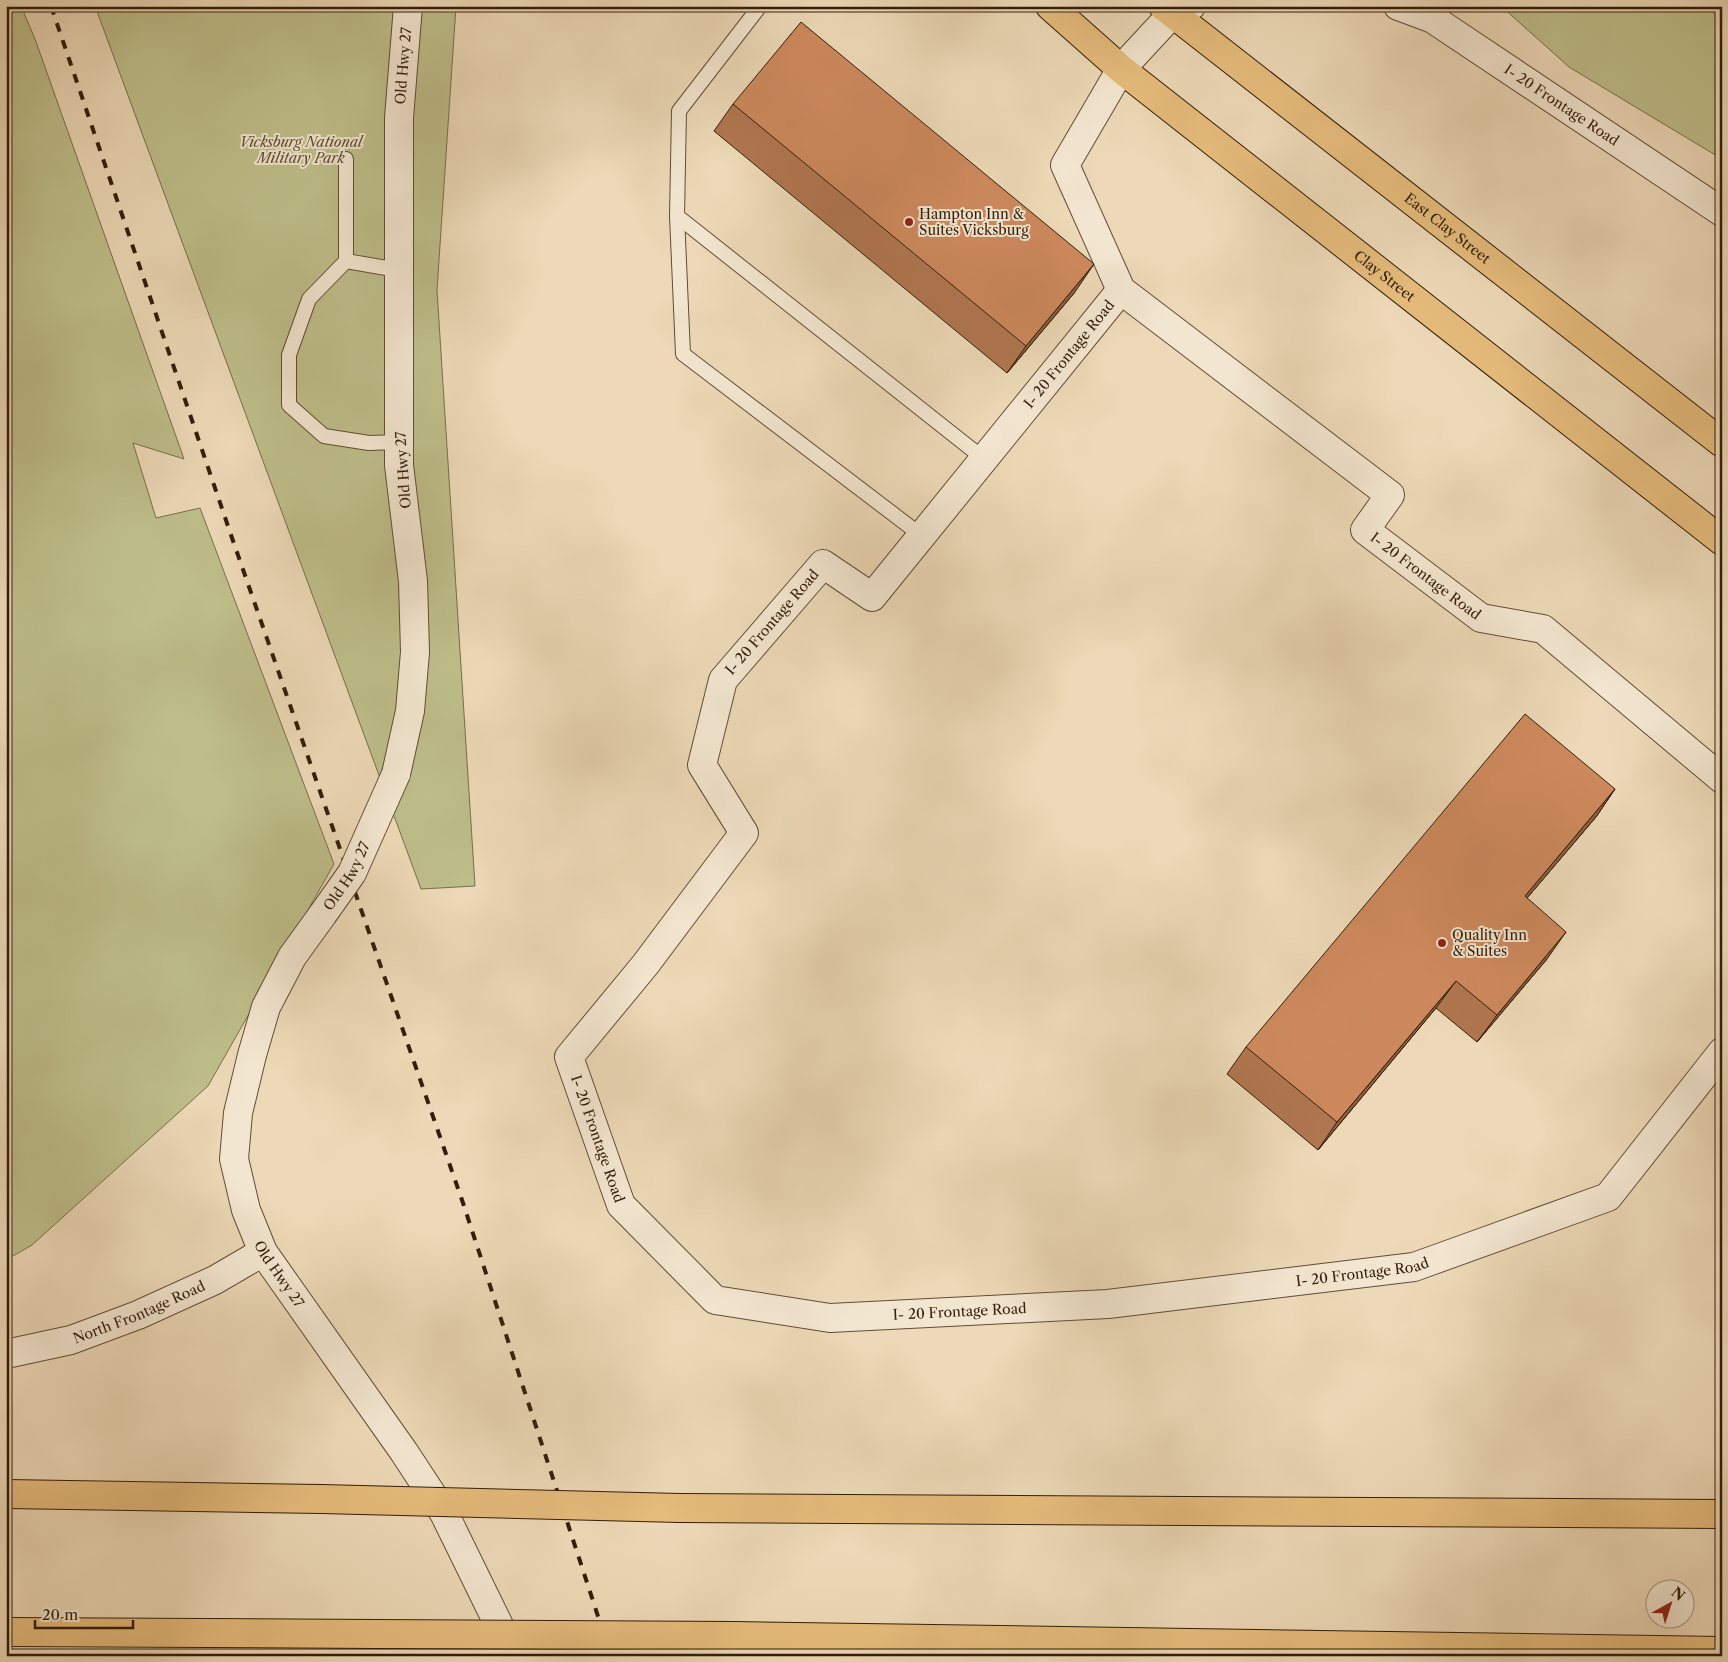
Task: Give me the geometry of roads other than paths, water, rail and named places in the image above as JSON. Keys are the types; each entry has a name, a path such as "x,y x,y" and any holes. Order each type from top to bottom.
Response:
{"main road":[{"name":"Clay Street","path":"1050,6 1121,68 1722,541"},
{"name":"East Clay Street","path":"1176,9 1722,443"},
{"path":"6,1494 321,1498 680,1508 1722,1514"},
{"path":"6,1632 735,1636 1722,1651"}],"street":[{"name":"Old Hwy 27","path":"408,6 400,118 398,270 399,465 413,581 415,652 410,711 396,774 352,873 292,957 266,1007 238,1113 234,1159 246,1210 264,1252 399,1444 444,1514 514,1656"},
{"name":"I- 20 Frontage Road","path":"1398,6 1433,19 1722,212"},
{"name":"I- 20 Frontage Road","path":"1176,9 1121,68 1066,165 1121,290 1390,495 1366,530 1481,618 1543,629 1722,778"},
{"name":"I- 20 Frontage Road","path":"1121,290 872,598 823,564 723,680 702,765 744,833 645,965 569,1057 621,1205 715,1300 830,1318 1108,1304 1414,1266 1608,1197 1722,1052"},
{"name":"North Frontage Road","path":"6,1354 71,1340 138,1315 215,1280 264,1252"}],"lane":[{"path":"760,6 678,111 677,216 683,354 922,536"},
{"path":"346,159 346,261 309,299 289,355 289,405 324,436 369,442 400,442"},
{"path":"677,216 984,459"},
{"path":"346,261 398,270"}],"railway":[{"path":"51,6 231,535 463,1203 611,1656"}],"place":[{"name":"Hampton Inn & Suites Vicksburg","path":"909,222"},
{"name":"Quality Inn & Suites","path":"1442,943"}],"park label":[{"name":"Vicksburg National Military Park","path":"301,150"}]}
